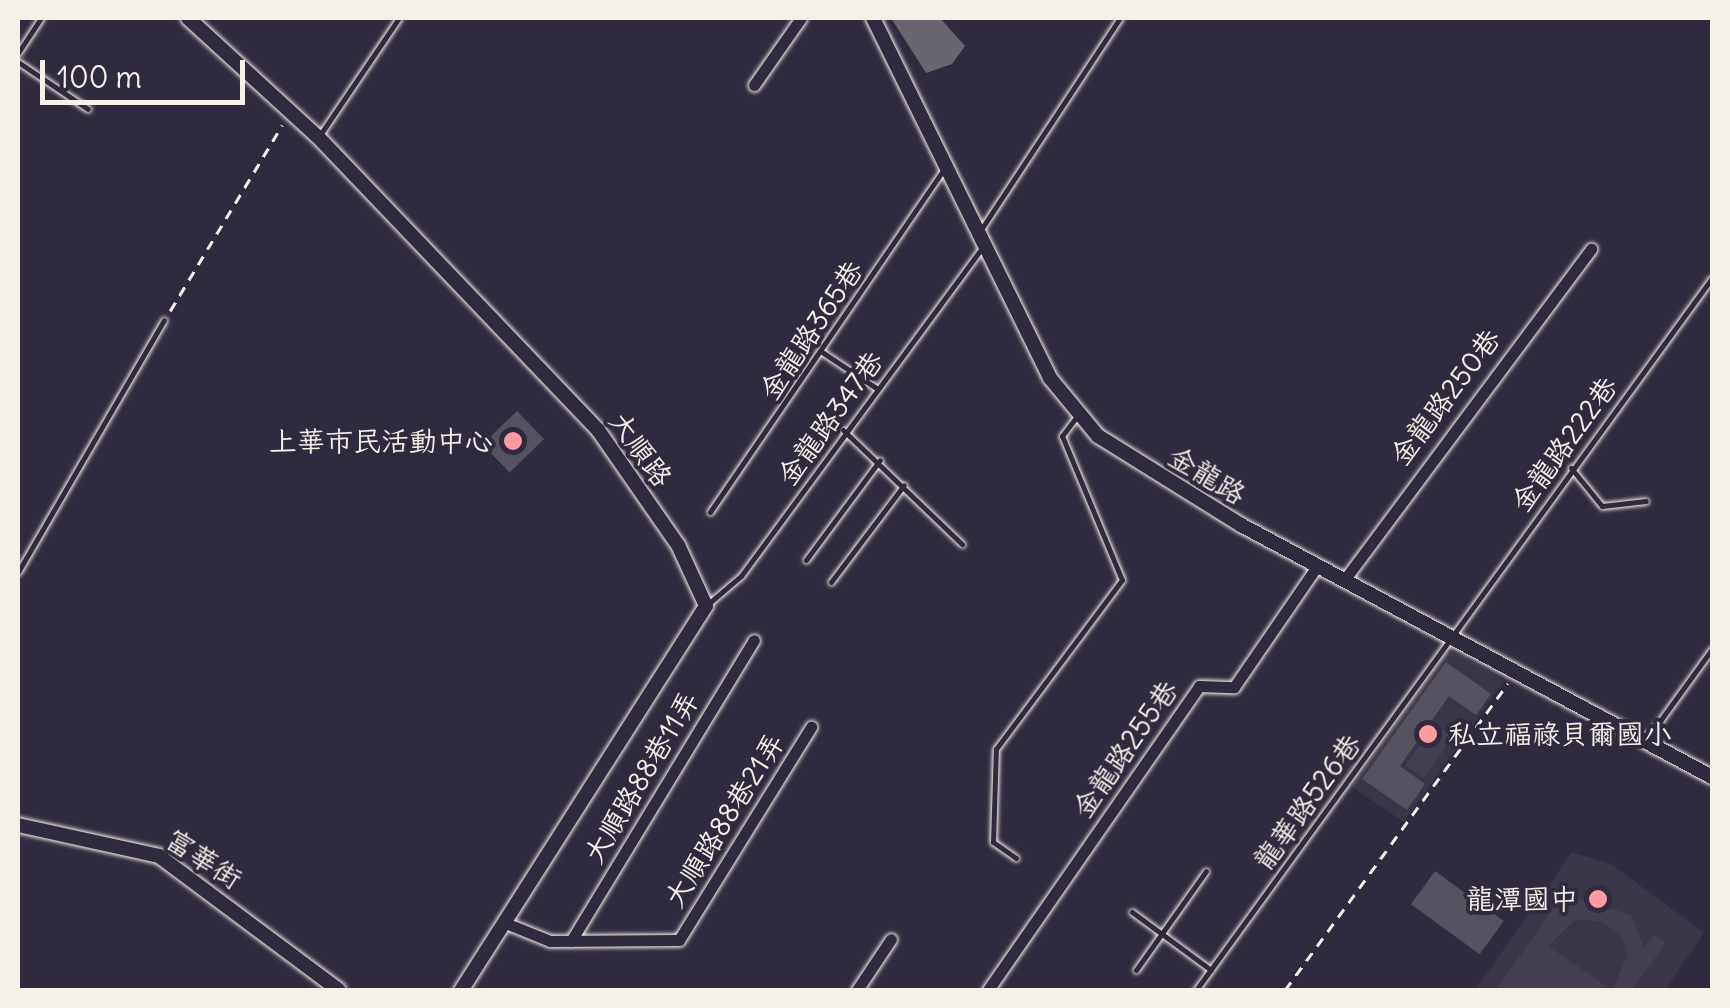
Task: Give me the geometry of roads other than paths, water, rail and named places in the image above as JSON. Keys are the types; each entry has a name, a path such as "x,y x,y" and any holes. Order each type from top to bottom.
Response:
{"street":[{"name":"大順路","path":"188,18 318,138 598,430 678,546 706,606"},
{"path":"754,85 800,18"},
{"name":"金龍路","path":"874,18 979,242 1078,415 1114,448 1318,566 1712,777"},
{"name":"金龍路250巷","path":"1345,579 1591,249"},
{"name":"金龍路255巷","path":"988,990 1199,686 1234,687 1318,566"},
{"path":"461,990 508,924 706,606"},
{"name":"大順路88巷11弄","path":"571,941 754,640"},
{"name":"大順路88巷21弄","path":"571,941 679,940 811,727"},
{"name":"富華街","path":"18,825 159,856 339,990"},
{"path":"508,924 571,941"},
{"path":"857,990 891,939"}],"lane":[{"path":"18,53 41,18"},
{"path":"318,138 399,18"},
{"name":"金龍路347巷","path":"706,606 741,576 979,242 1120,18"},
{"path":"18,62 88,109"},
{"name":"金龍路365巷","path":"710,512 944,168"},
{"name":"金龍路222巷","path":"1450,635 1712,278"},
{"path":"18,572 164,320"},
{"path":"822,352 876,388"},
{"path":"1016,858 993,842 996,750 1122,580 1062,436 1078,415"},
{"path":"844,430 880,460 962,544"},
{"path":"806,560 880,460"},
{"path":"1571,468 1602,506 1646,500"},
{"path":"830,582 904,485"},
{"name":"龍華路526巷","path":"1196,990 1450,635"},
{"path":"1646,740 1712,649"},
{"path":"1136,970 1206,872"},
{"path":"1132,912 1211,970"}],"place":[{"name":"上華市民活動中心","path":"513,441"},
{"name":"私立福祿貝爾國小","path":"1428,734"},
{"name":"龍潭國中","path":"1598,899"}]}
